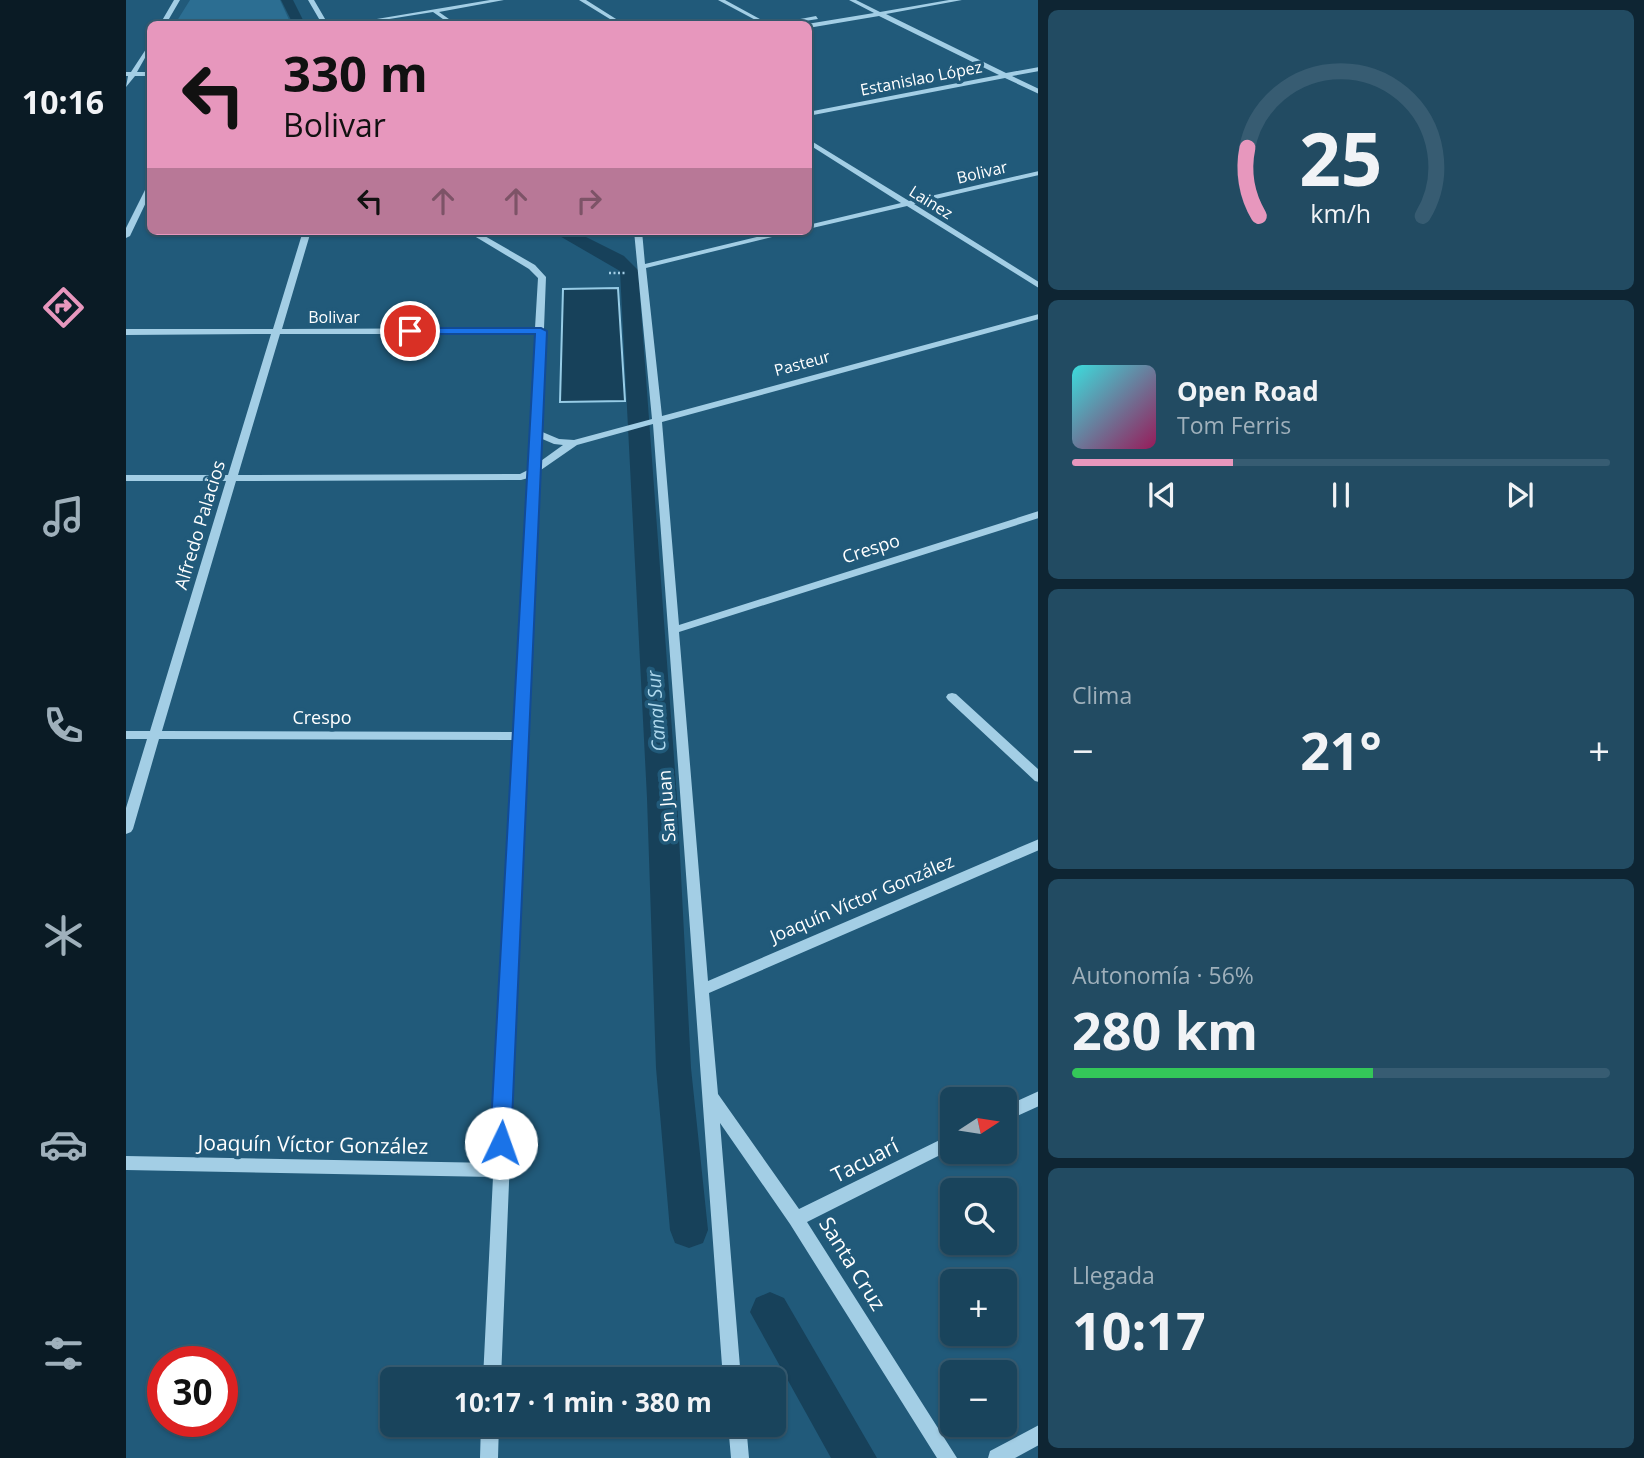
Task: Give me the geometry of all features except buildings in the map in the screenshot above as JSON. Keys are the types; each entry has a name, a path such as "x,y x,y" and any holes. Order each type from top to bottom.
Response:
{"street":[{"path":"165,21 177,0"},
{"path":"311,0 323,21"},
{"path":"370,21 501,0"},
{"path":"582,0 616,21"},
{"path":"721,0 760,21"},
{"path":"852,0 1038,92"},
{"path":"795,21 920,0"},
{"path":"812,25 958,0"},
{"path":"435,11 449,21"},
{"path":"128,79 147,50"},
{"name":"Estanislao López","path":"812,113 1038,69"},
{"path":"128,79 147,75"},
{"path":"128,79 147,80"},
{"name":"Lainez","path":"812,144 1038,286"},
{"name":"Bolivar","path":"812,226 1038,173"},
{"path":"126,236 147,194"},
{"name":"Alfredo Palacios","path":"126,829 306,235"},
{"path":"477,235 538,271 542,277 519,736 492,1367"},
{"name":"San Juan","path":"638,235 657,418 731,1367"},
{"path":"641,267 775,235"},
{"name":"Pasteur","path":"534,473 556,452 590,438 1038,316"},
{"name":"Bolivar","path":"126,332 541,331"},
{"path":"536,433 557,442 574,443"},
{"path":"126,478 521,477 534,473"},
{"name":"Crespo","path":"674,630 1038,514"},
{"path":"952,697 1038,778"},
{"name":"Crespo","path":"126,735 519,736"},
{"name":"Joaquín Víctor González","path":"701,990 1038,844"},
{"name":"Santa Cruz","path":"712,1098 796,1219 948,1458"},
{"path":"1017,1108 1038,1098"},
{"name":"Tacuarí","path":"796,1219 940,1147"},
{"name":"Joaquín Víctor González","path":"126,1163 500,1170"},
{"path":"997,1458 1038,1434"},
{"path":"489,1458 490,1437"},
{"path":"738,1437 740,1458"}],"shaded area":[{"path":"190,0 280,0 290,21 177,21"},
{"path":"618,288 625,401 560,402 563,289"}],"waterway":[{"name":"Canal Sur","path":"287,0 298,21"},
{"name":"Canal Sur","path":"568,235 618,260 629,270 662,798 677,1122 689,1230"},
{"name":"Canal Sur","path":"770,1312 855,1458"}],"route":[{"path":"410,331 541,331 501,1143"}]}
